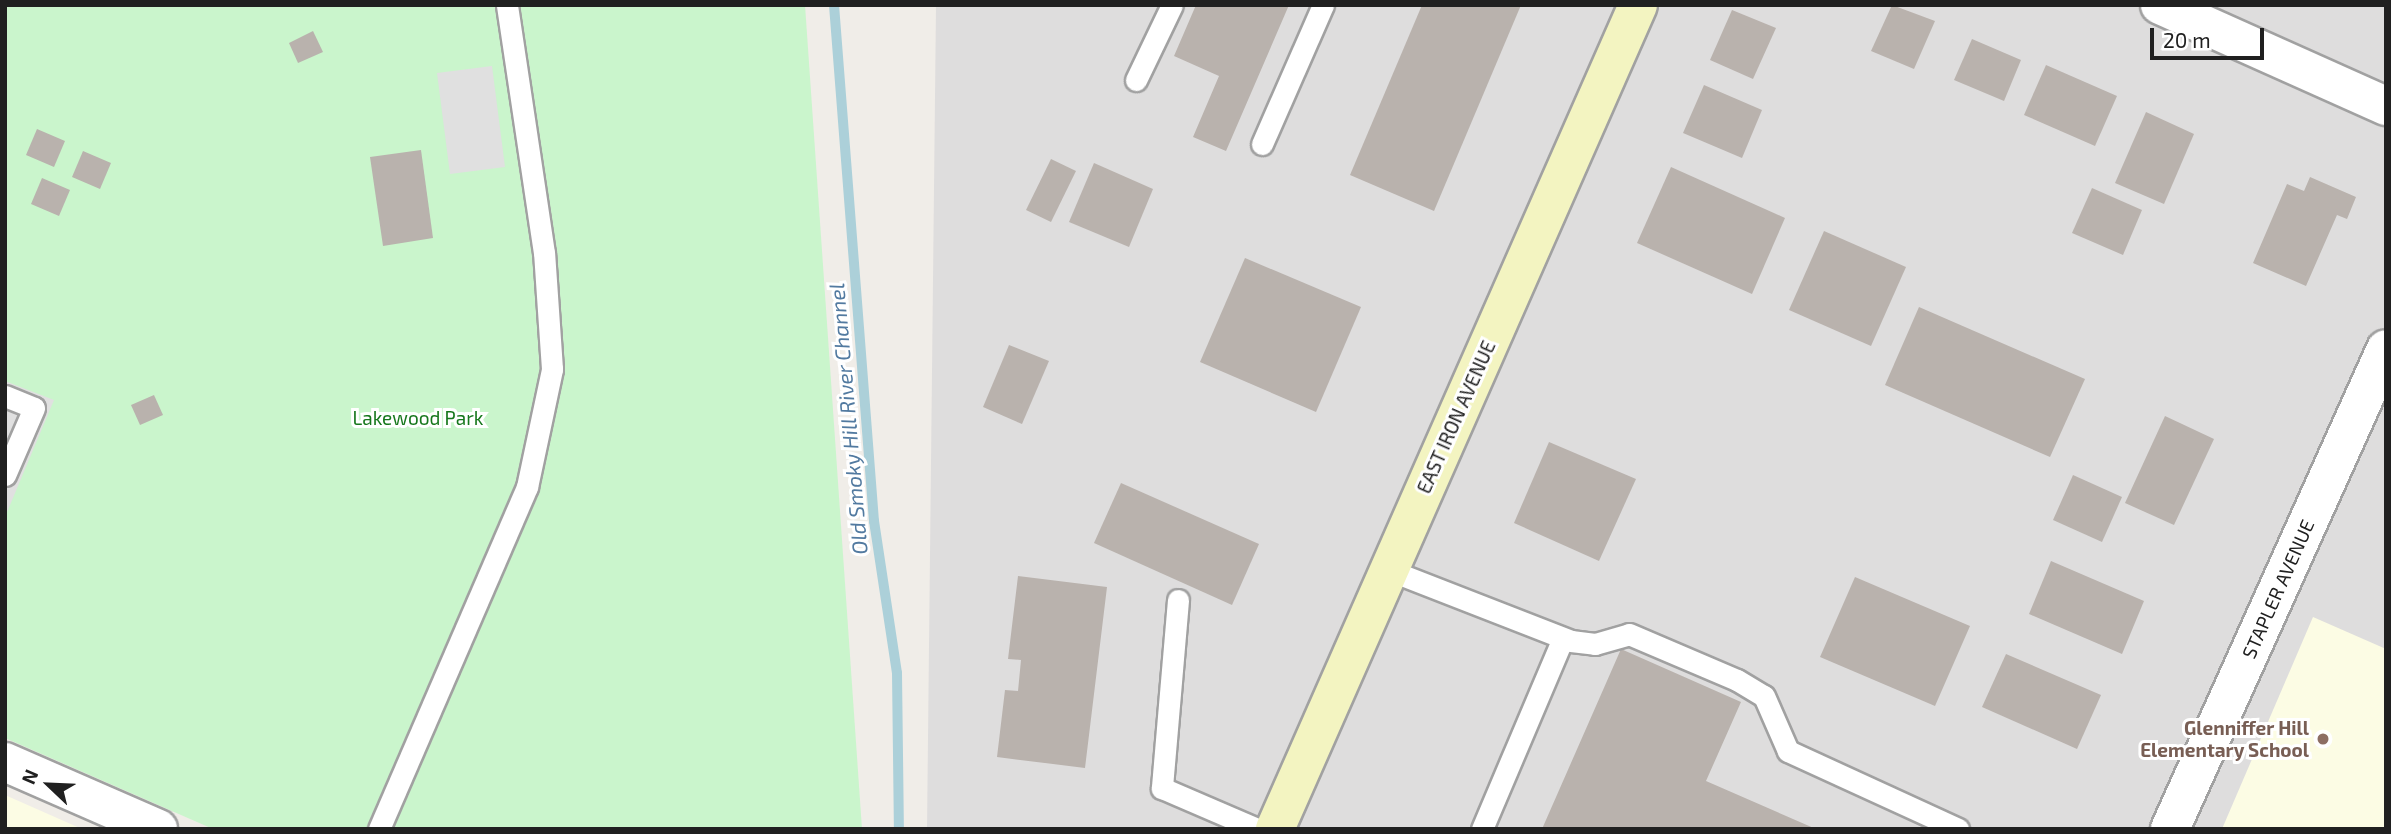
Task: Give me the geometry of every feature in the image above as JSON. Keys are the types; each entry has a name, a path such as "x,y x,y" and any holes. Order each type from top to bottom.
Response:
{"street":[{"name":"EAST IRON AVENUE","path":"1275,829 1638,5"},
{"path":"2160,5 2386,106"},
{"name":"STAPLER AVENUE","path":"2170,829 2386,349"},
{"path":"5,762 158,829"}],"lane":[{"path":"379,829 527,487 552,369 544,253 507,5"},
{"path":"1136,80 1172,5"},
{"path":"1262,144 1323,5"},
{"path":"5,396 34,408 5,475"},
{"path":"1389,570 1563,638 1595,644 1629,634 1737,680 1764,696 1788,751 1958,829"},
{"path":"1178,600 1161,788 1256,829"},
{"path":"1482,829 1563,638"}],"shaded area":[{"path":"936,5 2386,5 2386,829 927,829"},
{"path":"492,66 505,167 450,174 437,73"},
{"path":"5,381 54,400 5,517"},
{"name":"Glenniffer Hill Elementary School","path":"2313,617 2386,649 2386,829 2222,829"},
{"path":"5,795 82,829 5,829"}],"green space":[{"name":"Lakewood Park","path":"5,5 805,5 862,829 213,829 5,738"}],"building":[{"path":"1196,5 1289,5 1226,151 1193,137 1219,76 1174,56"},
{"path":"1422,5 1521,5 1434,211 1350,175"},
{"path":"1892,5 1935,21 1914,69 1871,51"},
{"path":"1732,10 1776,28 1753,79 1710,60"},
{"path":"313,31 323,52 298,63 289,43"},
{"path":"1972,39 2021,60 2004,101 1954,80"},
{"path":"2046,65 2117,96 2095,146 2024,115"},
{"path":"1704,85 1762,110 1742,158 1683,133"},
{"path":"2146,112 2194,134 2164,204 2115,183"},
{"path":"37,129 65,141 54,167 26,155"},
{"path":"421,150 433,238 383,246 370,157"},
{"path":"83,151 111,163 100,189 72,177"},
{"path":"1051,159 1076,171 1051,222 1026,210"},
{"path":"1094,163 1153,189 1129,247 1069,222"},
{"path":"1671,167 1785,218 1752,294 1637,243"},
{"path":"2310,177 2356,197 2347,219 2337,215 2306,286 2253,263 2287,184 2304,191"},
{"path":"42,178 70,190 59,216 31,204"},
{"path":"2092,188 2142,210 2123,255 2072,233"},
{"path":"1824,231 1906,267 1871,346 1789,310"},
{"path":"1245,258 1361,307 1316,412 1200,362"},
{"path":"1919,307 2085,379 2050,457 1885,385"},
{"path":"1009,345 1049,361 1022,424 983,407"},
{"path":"154,395 163,415 140,425 131,405"},
{"path":"2165,416 2214,439 2174,525 2125,503"},
{"path":"1549,442 1636,479 1599,561 1514,523"},
{"path":"2073,475 2122,497 2102,542 2053,520"},
{"path":"1121,483 1259,544 1232,605 1094,543"},
{"path":"2051,561 2144,601 2122,654 2029,614"},
{"path":"1018,576 1107,587 1085,768 997,757 1005,690 1018,691 1021,660 1008,659"},
{"path":"1855,577 1970,626 1935,706 1820,657"},
{"path":"1621,649 1741,702 1706,781 1816,829 1542,829"},
{"path":"2006,654 2101,695 2077,749 1982,707"}],"waterway":[{"name":"Old Smoky Hill River Channel","path":"834,5 874,521 897,673 899,829"}],"place":[{"name":"Glenniffer Hill Elementary School","path":"2323,739"}]}
